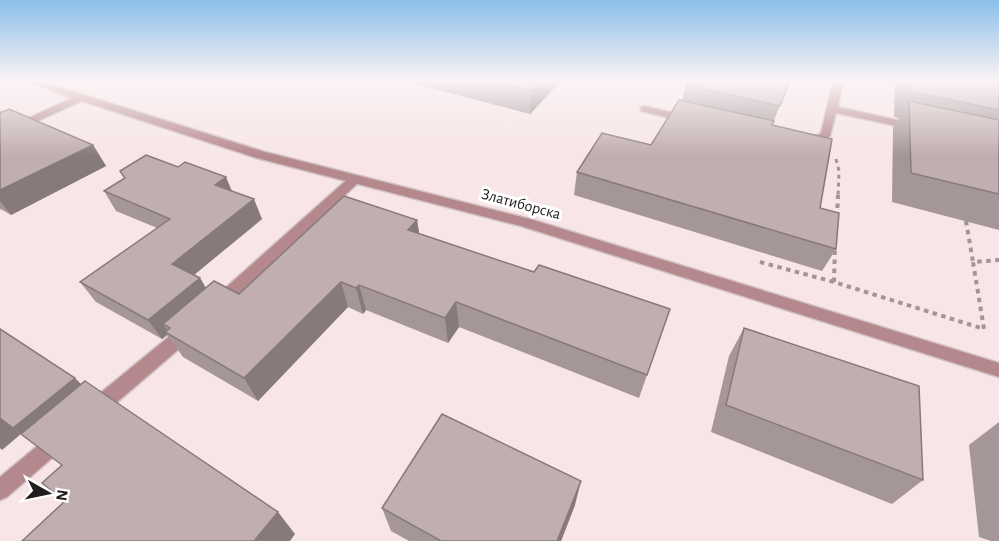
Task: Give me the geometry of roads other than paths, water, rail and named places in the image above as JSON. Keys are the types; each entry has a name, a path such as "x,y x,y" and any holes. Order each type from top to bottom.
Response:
{"street":[{"path":"0,135 63,106"},
{"name":"Златиборска","path":"110,106 187,133 354,180 525,222 999,370"},
{"path":"645,109 703,123"},
{"path":"789,142 808,142 826,134 833,109 921,129"},
{"path":"0,490 201,319 354,180"}]}
